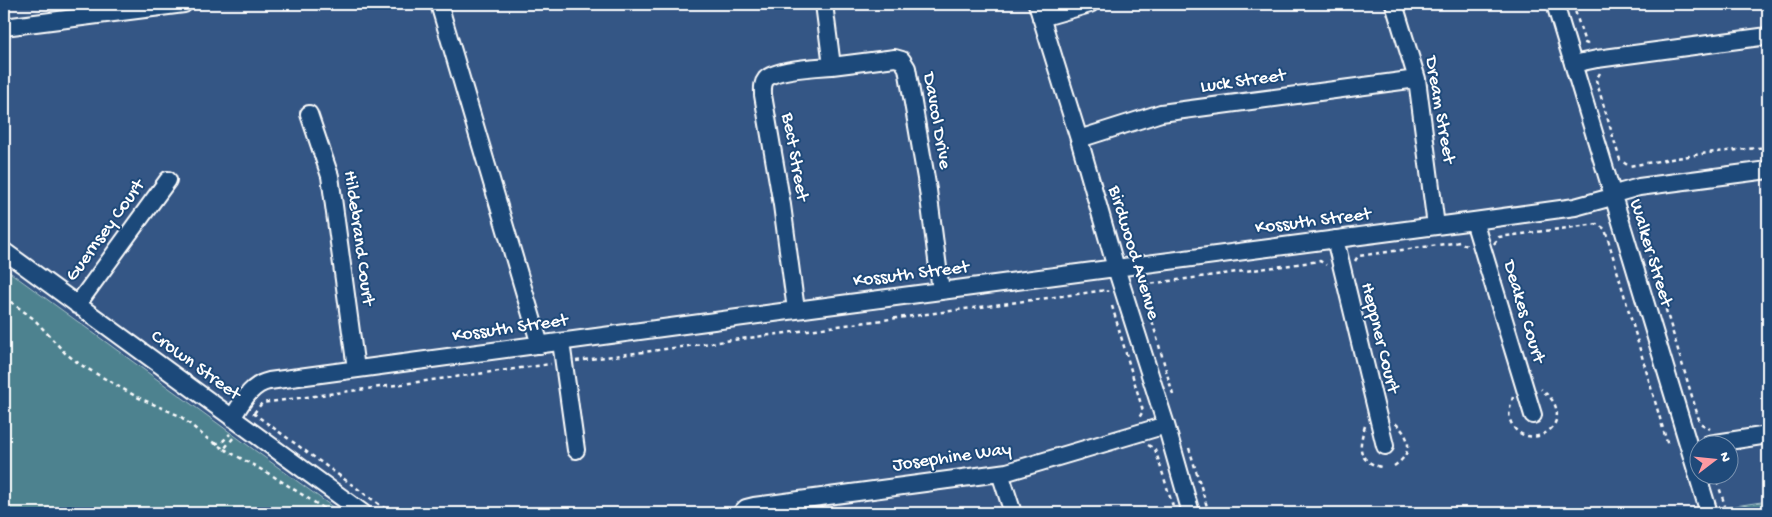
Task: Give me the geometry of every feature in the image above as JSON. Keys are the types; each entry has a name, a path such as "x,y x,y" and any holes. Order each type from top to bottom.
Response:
{"street":[{"path":"4,27 184,4"},
{"path":"439,4 540,345"},
{"path":"824,4 832,66"},
{"path":"1039,11 1090,4"},
{"name":"Dream Street","path":"1394,4 1417,79 1436,226"},
{"name":"Walker Street","path":"1555,4 1612,196 1690,437"},
{"name":"Birdwood Avenue","path":"1039,11 1079,139 1116,268 1166,425 1191,513"},
{"path":"1573,64 1602,65 1768,36"},
{"name":"Davcol Drive","path":"832,66 891,58 901,60 905,65 929,197 942,291"},
{"name":"Bect Street","path":"796,310 782,205 763,95 764,84 768,77 777,73 832,66"},
{"name":"Luck Street","path":"1079,139 1161,113 1417,79"},
{"name":"Hildebrand Court","path":"309,114 330,176 356,369"},
{"name":"Kossuth Street","path":"238,422 248,409 251,390 261,383 1575,207 1637,188 1768,170"},
{"name":"Guernsey Court","path":"77,305 168,180"},
{"name":"Deakes Court","path":"1474,221 1534,415"},
{"name":"Heppner Court","path":"1335,239 1385,446"},
{"name":"Crown Street","path":"4,251 363,513"},
{"path":"561,342 576,450"},
{"name":"Josephine Way","path":"741,513 746,508 754,506 1025,468 1166,425"},
{"path":"1740,439 1768,435"},
{"path":"1000,473 1013,513"},
{"name":"Walker Street","path":"1702,484 1709,513"}],"path":[{"path":"1574,4 1585,43 1593,47 1600,46 1602,65 1596,80 1620,160 1629,166 1768,147"},
{"path":"1633,165 1641,227 1700,423 1710,430 1715,429"},
{"path":"1499,237 1597,224 1604,230 1668,446"},
{"path":"1358,256 1460,242"},
{"path":"1175,403 1144,292 1148,284 1320,261"},
{"path":"248,409 262,403 1107,290 1143,411 1138,419 1135,420 1143,446 1147,445 1156,450 1175,513"},
{"path":"4,297 34,319 65,353 81,365 137,397 180,416 215,444 274,476 331,513"},
{"path":"248,409 391,513"},
{"path":"215,444 225,440 238,422"},
{"path":"224,449 238,422"},
{"path":"1186,440 1210,513"},
{"path":"1718,484 1725,506"}],"green space":[{"path":"4,268 341,513 4,513"},
{"path":"1768,501 1768,513 1729,513 1728,507"}]}
